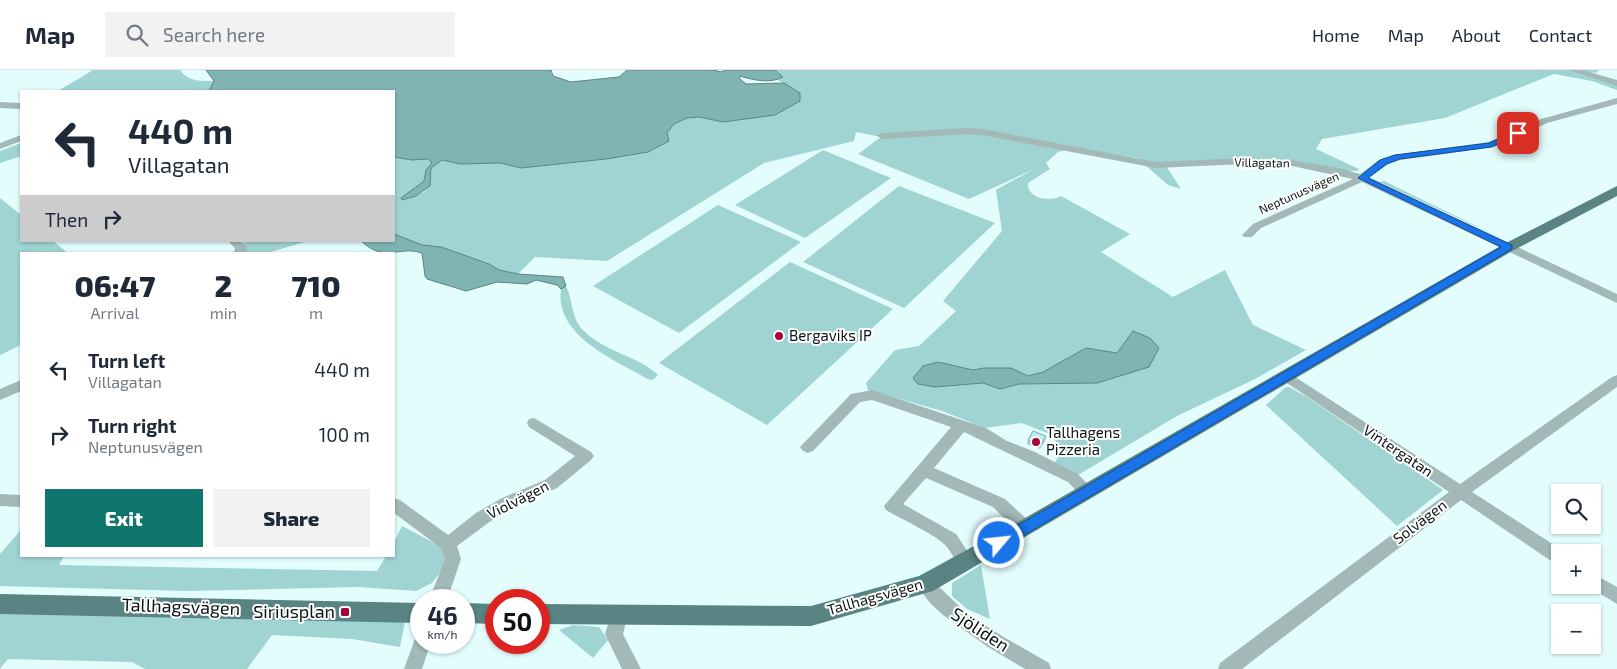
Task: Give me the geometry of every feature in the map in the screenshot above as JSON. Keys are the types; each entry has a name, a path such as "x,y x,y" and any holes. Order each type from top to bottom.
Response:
{"main road":[{"name":"Tallhagsvägen","path":"550,614 811,616 925,584 1509,247 1617,190"},
{"name":"Tallhagsvägen","path":"0,604 410,613"}],"street":[{"path":"1572,70 1617,83"},
{"name":"Neptunusvägen","path":"1248,234 1257,226 1362,178 1384,162 1398,157 1491,145 1544,121 1617,101"},
{"path":"0,105 20,106"},
{"name":"Villagatan","path":"882,136 967,131 982,132 1156,165 1244,161 1292,163 1338,171 1362,178 1617,299"},
{"path":"0,146 20,138"},
{"path":"235,242 241,247 240,252"},
{"name":"Vintergatan","path":"1286,376 1551,552"},
{"name":"Solvägen","path":"1227,669 1460,492 1617,380"},
{"path":"0,395 20,385"},
{"path":"808,447 856,398 872,395 981,432 1002,445 1030,456 1073,478 1087,492"},
{"name":"Violvägen","path":"448,544 482,518 508,502 551,484 586,456 534,423"},
{"path":"962,426 892,506 950,539 966,561"},
{"path":"923,470 999,503 1025,528"},
{"path":"0,500 20,501"},
{"path":"395,505 448,544 453,559 442,589"},
{"name":"Sjöliden","path":"925,584 942,605 955,615 1042,669"},
{"path":"1601,586 1617,596"},
{"path":"619,614 614,634 632,669"},
{"path":"413,669 418,654"}],"shaded area":[{"path":"93,70 180,70 191,79 214,81 210,90 60,90"},
{"path":"206,70 551,70 553,76 571,82 619,77 627,70 714,70 721,72 725,70 775,70 783,77 767,81 740,76 739,78 746,84 784,83 800,93 800,101 775,115 723,122 699,117 687,118 674,124 667,133 669,141 648,152 606,159 521,168 500,163 460,164 442,160 431,168 430,186 416,196 402,200 401,198 424,181 426,170 432,163 428,159 412,160 395,157 395,90 210,90 214,81"},
{"path":"775,70 1599,70 1596,73 1590,72 1617,83 1617,90 1592,81 1554,74 1445,118 1322,139 1316,149 1359,169 1357,171 1342,171 1292,161 1164,163 1181,189 1168,185 1137,158 1075,148 1058,152 1046,163 1050,169 1028,183 1031,193 1045,199 1061,196 1130,234 1101,252 1173,297 1225,270 1253,325 1306,350 1255,379 1177,416 1073,478 1053,467 1061,450 1052,435 1022,423 985,428 942,411 868,390 866,383 895,350 919,346 956,311 943,301 1002,231 996,190 1034,169 969,199 858,154 881,137 856,132 854,141 764,163 607,261 535,257 518,274 499,270 489,264 441,247 422,245 395,234 395,157 412,160 428,159 432,163 426,170 424,181 415,187 405,200 424,192 430,186 431,168 442,160 460,164 500,163 521,168 606,159 648,152 674,124 687,118 699,117 723,122 744,119 800,93 778,80 783,77","holes":["1086,348 1117,353 1149,367 1071,384 1019,384 1000,389 983,383 935,387 938,362 973,370 1011,368 1028,376 1043,372"]},
{"path":"20,143 20,156 0,163 0,151"},
{"path":"823,150 891,178 805,238 735,205"},
{"path":"1384,181 1501,238 1380,182"},
{"path":"899,186 995,223 904,308 803,262"},
{"path":"0,198 20,214 20,242 54,242 67,252 20,252 20,345 0,355"},
{"path":"718,205 801,242 679,333 593,286"},
{"path":"395,234 422,245 441,247 489,264 499,270 518,274 563,277 566,286 561,289 557,285 536,280 527,284 497,282 466,291 427,279 422,253 413,251 382,252 370,248 362,242 395,242"},
{"path":"243,242 305,242 271,252 246,252"},
{"name":"Bergaviks IP","path":"790,262 893,309 767,425 659,363"},
{"path":"566,286 574,314 582,329 600,343 650,368 658,375 654,379 650,380 605,355 577,333 567,320 561,306 561,289"},
{"path":"1133,331 1150,338 1159,348 1149,367 1097,383 1019,384 1000,389 983,383 935,387 918,384 913,378 923,366 938,362 973,370 1011,368 1028,376 1043,372 1086,348 1117,353"},
{"path":"1286,387 1307,397 1443,490 1397,526 1266,405"},
{"path":"402,526 442,547 446,564 432,583 420,589 410,589 410,591 358,587 187,591 0,586 0,554 20,531 20,557 63,557 59,565 377,571 385,557 395,557 395,540"},
{"path":"981,565 990,619 967,609 952,596 952,583"},
{"path":"0,613 405,621 400,647 352,639 272,635 247,669 145,669 132,662 8,659 0,669"},
{"path":"573,625 599,627 608,640 593,658 559,630"}],"building":[{"path":"1033,431 1046,436 1041,445 1028,440"}],"place":[{"name":"Bergaviks IP","path":"779,336"},
{"name":"Tallhagens Pizzeria","path":"1036,442"},
{"name":"Siriusplan","path":"345,612"}],"route":[{"path":"999,543 1509,247 1362,178 1384,162 1398,157 1491,145 1518,133"}]}
